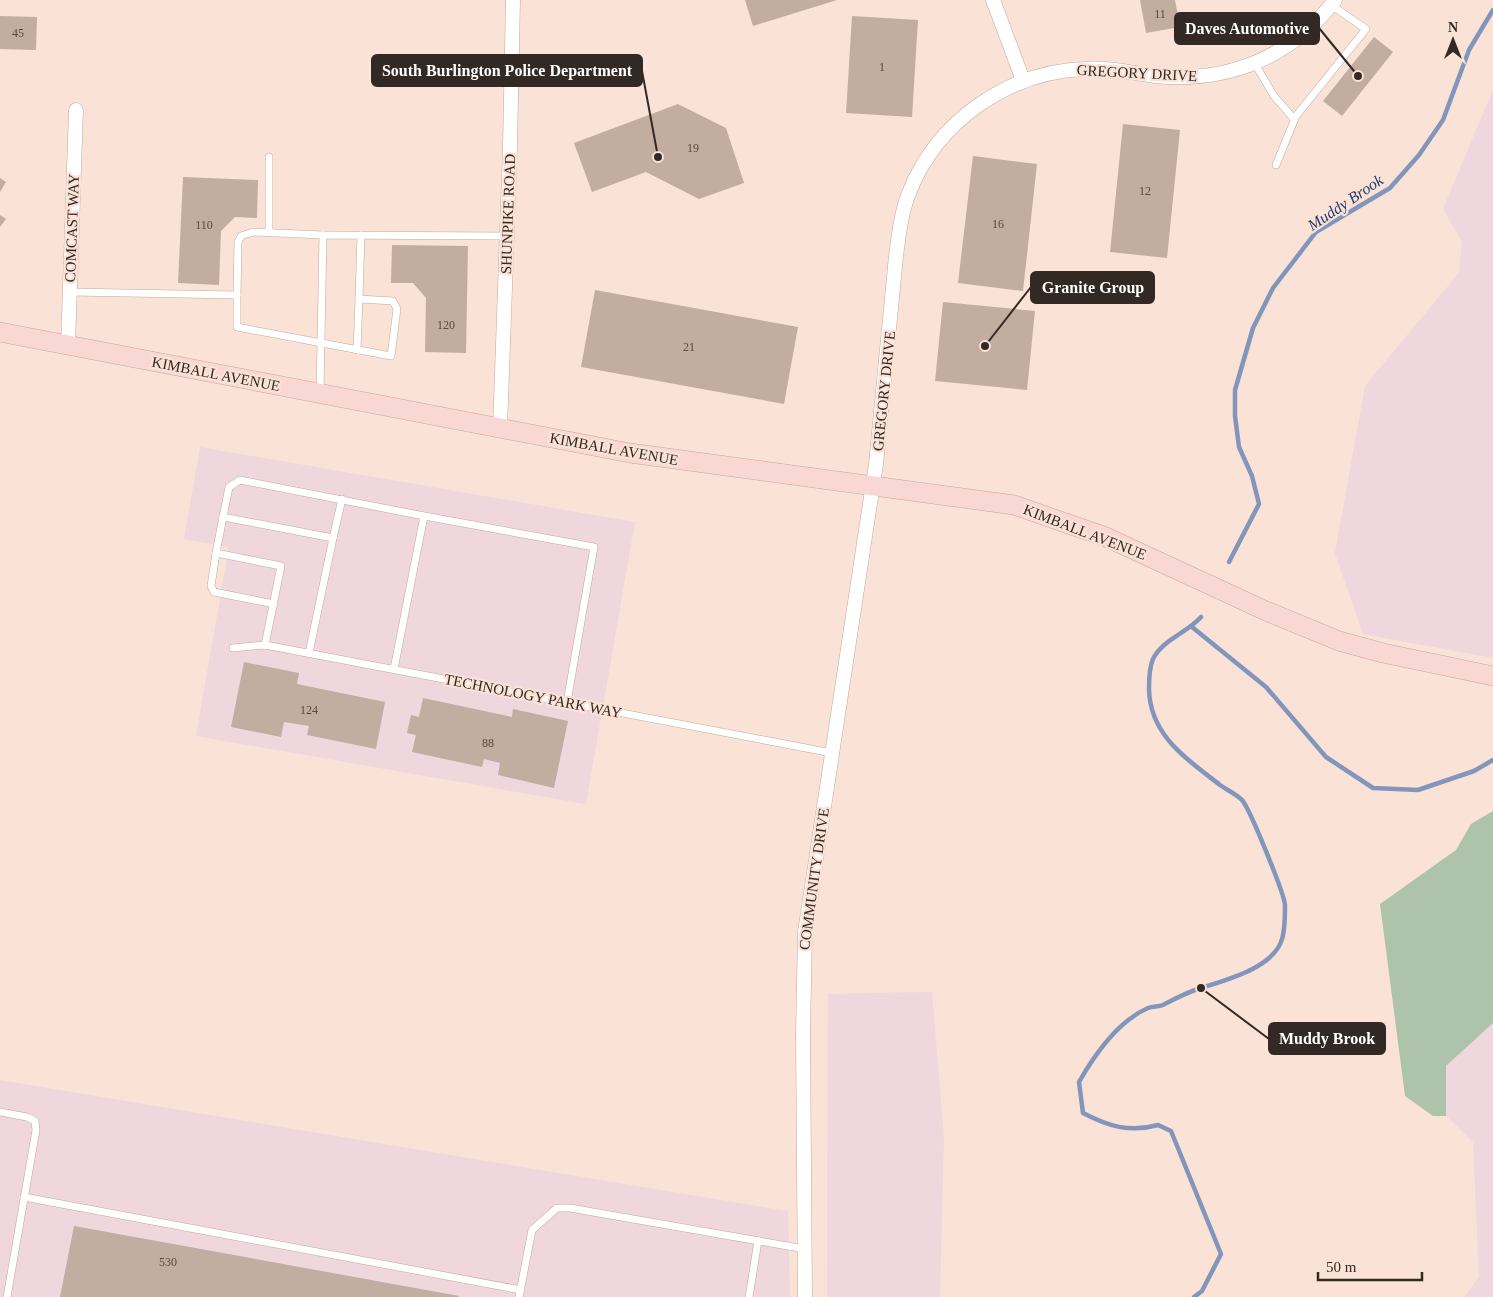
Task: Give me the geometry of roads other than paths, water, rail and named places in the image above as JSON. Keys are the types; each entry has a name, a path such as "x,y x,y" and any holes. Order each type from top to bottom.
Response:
{"main road":[{"name":"KIMBALL AVENUE","path":"0,332 500,429 673,460 996,502 1033,511 1106,537 1218,589 1339,641 1384,653 1493,676"}],"street":[{"name":"SHUNPIKE ROAD","path":"500,429 513,0"},
{"path":"993,0 1023,80"},
{"name":"GREGORY DRIVE","path":"876,464 900,223 909,192 923,164 950,129 971,110 1023,80 1062,70 1086,68 1193,77 1229,72 1255,64 1287,47 1308,31 1333,3"},
{"name":"COMCAST WAY","path":"68,345 76,110"},
{"name":"COMMUNITY DRIVE","path":"805,1297 804,941 876,464"}],"lane":[{"path":"1276,165 1294,119 1310,96 1366,29 1333,3"},
{"path":"1255,64 1274,96 1294,119"},
{"path":"270,157 270,232"},
{"path":"358,298 393,301 397,309 391,356 321,345 237,327 238,242 241,236 253,232 323,235 507,236"},
{"path":"320,394 323,235"},
{"path":"357,350 361,235"},
{"path":"70,292 237,295"},
{"path":"274,604 214,592 211,586 222,517 229,487 240,480 594,547 566,702"},
{"path":"309,654 342,499"},
{"path":"394,669 424,516"},
{"path":"222,517 333,538"},
{"path":"216,552 281,566 265,645"},
{"name":"TECHNOLOGY PARK WAY","path":"233,648 265,645 832,753"},
{"path":"0,1112 27,1117 35,1121 36,1130 7,1297"},
{"path":"24,1197 520,1293 531,1234 535,1226 557,1208 570,1208 806,1249"},
{"path":"749,1297 758,1241"}],"waterway":[{"name":"Muddy Brook","path":"1229,562 1259,504 1252,476 1239,447 1235,416 1235,390 1253,328 1273,288 1316,232 1390,188 1419,155 1443,120 1469,50 1493,10"},
{"name":"Muddy Brook","path":"1194,1297 1202,1291 1221,1254 1171,1131 1158,1125 1138,1128 1119,1127 1083,1113 1079,1082 1092,1060 1108,1039 1127,1021 1148,1008 1163,1005 1191,992 1248,971 1269,958 1277,949 1282,939 1285,922 1283,897 1266,851 1246,807 1240,798 1195,766 1172,745 1163,733 1151,706 1149,677 1153,659 1162,647 1201,617"},
{"path":"1192,627 1266,687 1326,757 1373,788 1418,790 1474,771 1493,760"}],"place":[{"name":"Daves Automotive","path":"1358,76"},
{"name":"South Burlington Police Department","path":"658,157"},
{"name":"Granite Group","path":"985,346"},
{"name":"Muddy Brook","path":"1201,988"}]}
